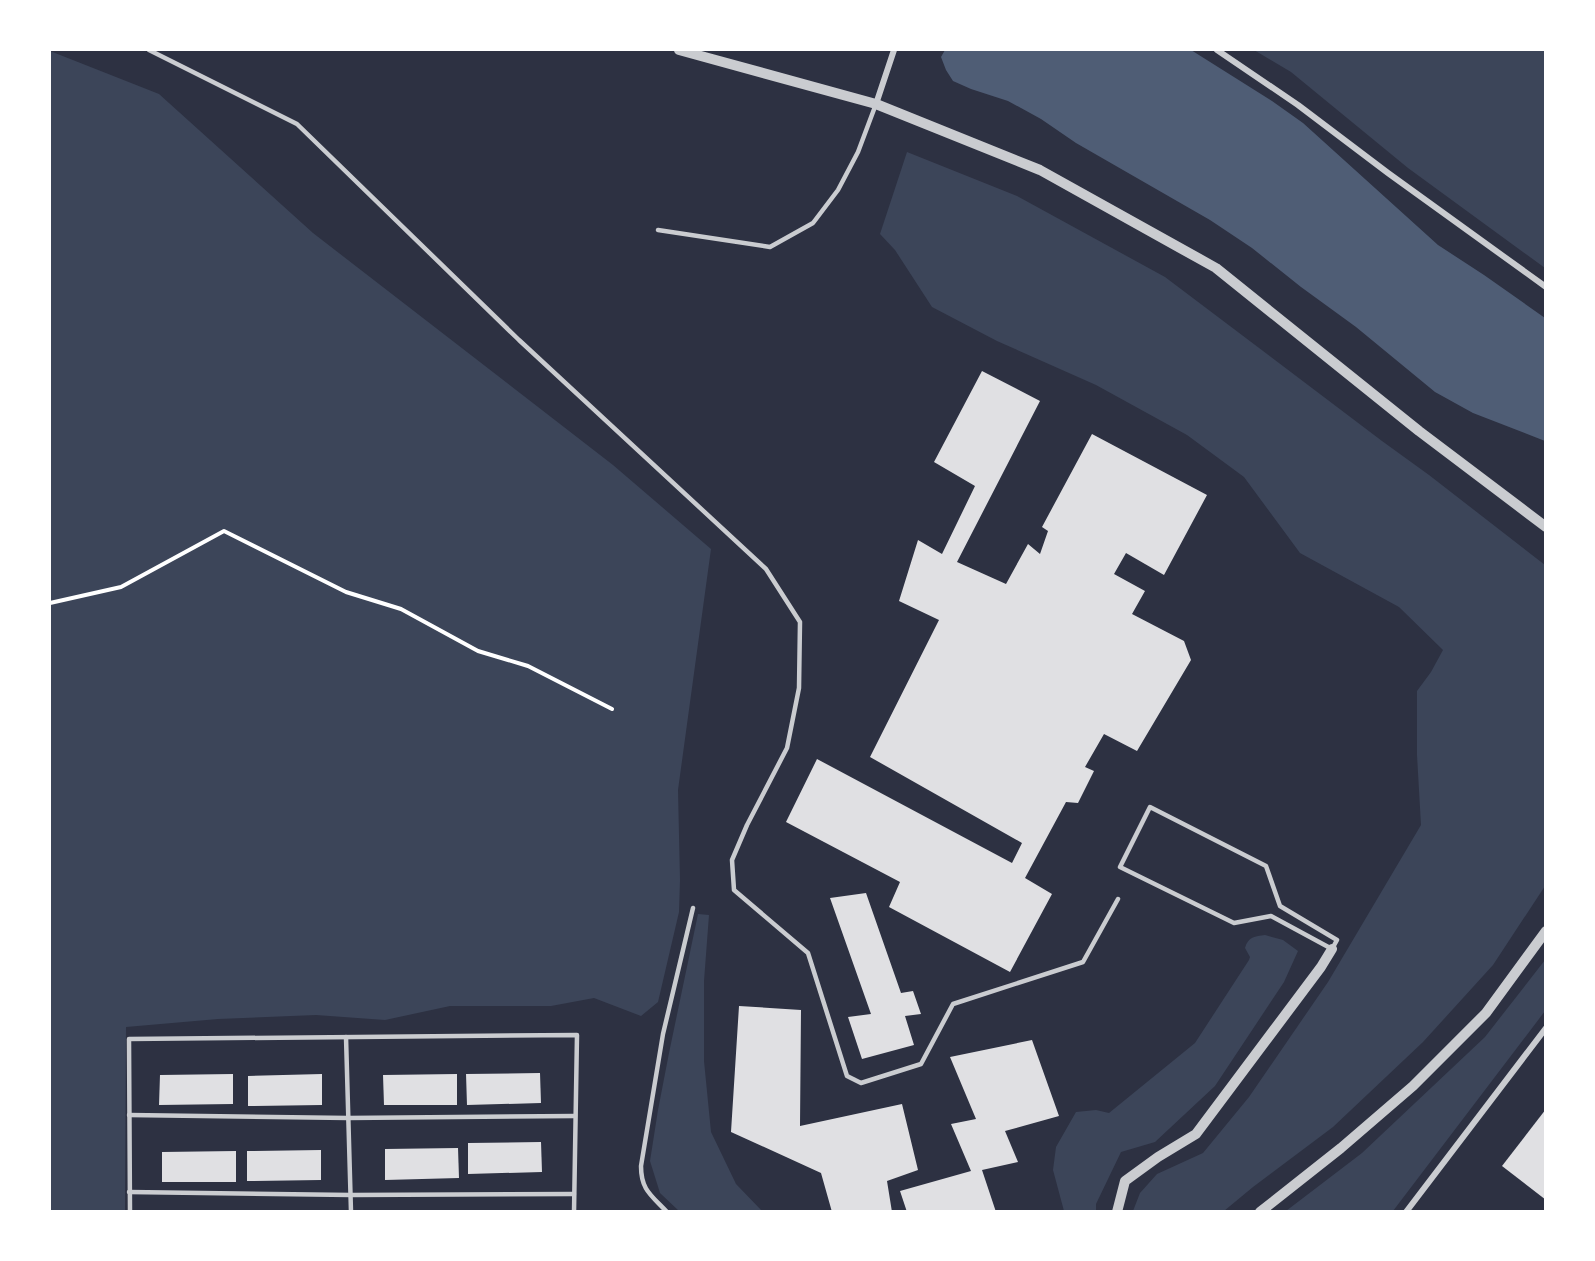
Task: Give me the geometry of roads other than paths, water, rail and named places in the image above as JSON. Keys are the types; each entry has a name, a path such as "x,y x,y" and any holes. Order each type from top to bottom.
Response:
{"street":[{"path":"679,50 876,104 1040,170 1216,268 1419,431 1545,527"},
{"path":"876,104 894,50"},
{"path":"1217,50 1298,105 1545,288"},
{"path":"1260,1212 1341,1148 1413,1086 1486,1013 1545,931"},
{"path":"1117,1212 1125,1181 1196,1134 1332,949"},
{"path":"1406,1212 1545,1028"}],"lane":[{"path":"149,50 297,124 519,340 766,569 800,622 799,688 787,748 747,825 732,860 734,890 808,953 846,1076 861,1083 921,1064 953,1004 1083,962 1118,899"},
{"path":"658,230 770,247 813,223 838,190 858,152 876,104"},
{"path":"1150,807 1266,866 1280,906 1337,940 1332,949 1271,916 1234,923 1120,867 1150,807"},
{"path":"667,1212 646,1190 641,1176 641,1166 663,1034 693,908"},
{"path":"130,1212 129,1039 577,1035 574,1212"},
{"path":"346,1037 351,1212"},
{"path":"129,1115 348,1118 575,1116"},
{"path":"129,1192 351,1195 574,1194"}]}
